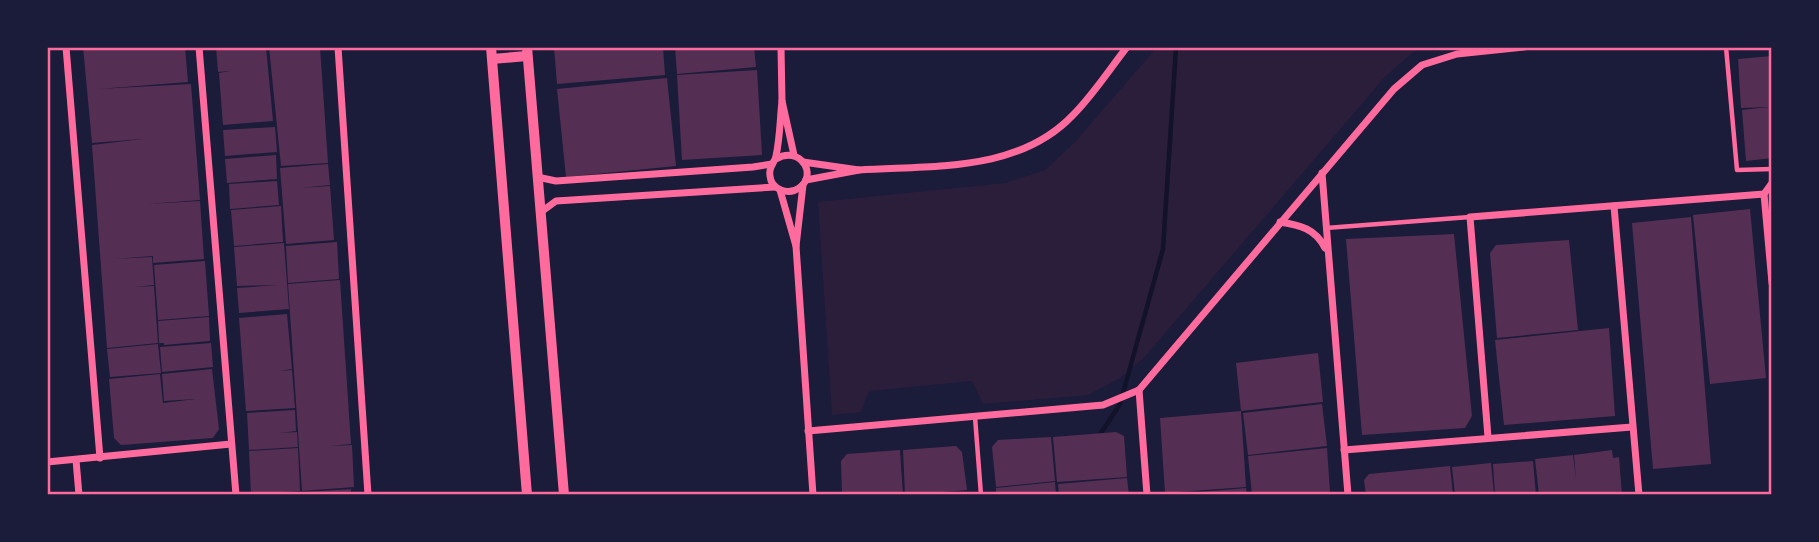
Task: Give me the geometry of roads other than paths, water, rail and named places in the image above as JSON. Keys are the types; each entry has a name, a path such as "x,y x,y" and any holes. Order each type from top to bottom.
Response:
{"street":[{"path":"66,47 100,458"},
{"path":"199,47 236,495"},
{"path":"338,47 368,495"},
{"path":"781,47 782,101 774,161 769,176 778,188 796,246"},
{"path":"541,212 556,201 753,187 792,191 804,182 859,170 987,162 1036,145 1073,116 1127,47"},
{"path":"808,431 1103,405 1139,390 1394,89 1422,65 1457,54 1524,47"},
{"path":"527,495 491,53 527,52 564,495"},
{"path":"782,101 794,155 803,162 859,170"},
{"path":"537,177 555,181 753,167 781,156 794,155"},
{"path":"803,162 807,174 796,246 813,495"},
{"path":"1322,173 1348,495"},
{"path":"1772,183 1764,194 1772,283"},
{"path":"1488,437 1470,217 1764,194"},
{"path":"1614,206 1639,495"},
{"path":"1280,222 1303,226 1320,238 1327,254"},
{"path":"1139,390 1147,495"},
{"path":"1344,450 1632,427"},
{"path":"47,462 231,444"},
{"path":"76,460 79,495"}],"lane":[{"path":"1726,47 1737,170 1772,169"},
{"path":"1326,228 1470,217"},
{"path":"975,417 981,495"}],"waterway":[{"path":"1099,436 1120,404 1163,249 1176,47"}]}
